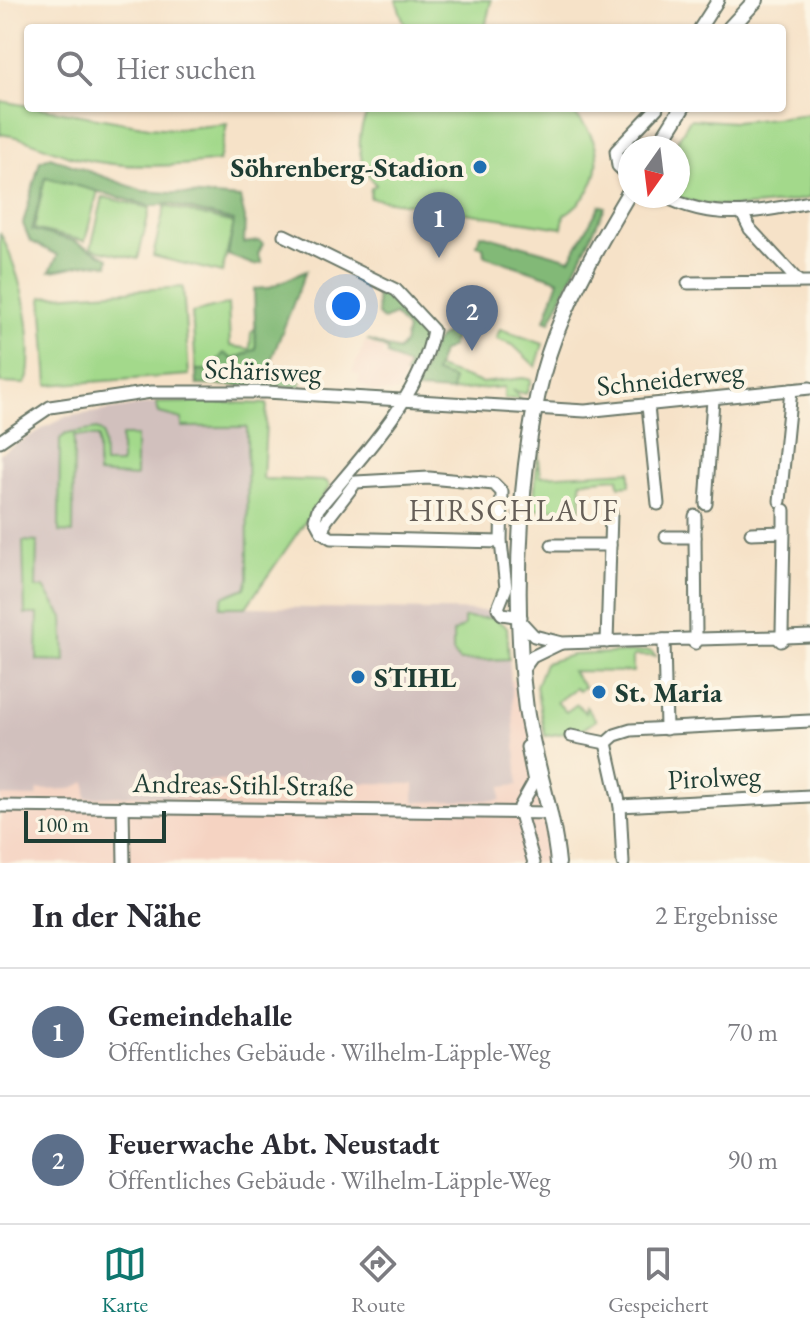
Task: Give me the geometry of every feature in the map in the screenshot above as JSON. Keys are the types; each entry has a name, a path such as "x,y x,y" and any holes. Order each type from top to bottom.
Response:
{"street":[{"path":"703,24 718,0"},
{"path":"734,24 756,0"},
{"path":"630,136 653,112"},
{"path":"664,136 680,112"},
{"path":"690,205 743,215 810,202"},
{"path":"534,863 521,807 534,782 524,725 524,668 528,640 521,620 525,471 535,408 554,340 575,290 621,208"},
{"path":"743,215 750,229 804,282"},
{"path":"284,235 396,290 431,326 432,336 422,365 396,416 318,509 315,519 322,532 331,538 501,542"},
{"path":"688,283 804,282"},
{"name":"Schneiderweg","path":"535,408 585,411 810,388"},
{"path":"782,636 782,506 791,390"},
{"name":"Schärisweg","path":"0,441 50,407 151,392 266,392 535,408"},
{"path":"706,504 713,399"},
{"path":"648,406 658,504"},
{"path":"322,532 326,521 356,482 429,478 499,486 502,492 501,542 506,588 498,608 502,614 521,620"},
{"path":"607,642 611,513"},
{"path":"695,516 695,637"},
{"path":"751,533 784,532"},
{"path":"666,537 695,537"},
{"path":"552,545 610,545"},
{"path":"528,640 562,643 810,636"},
{"path":"528,640 544,650"},
{"path":"664,640 666,729"},
{"path":"524,668 544,650 562,643"},
{"path":"526,709 550,809 558,863"},
{"path":"606,743 615,735 631,730 810,721"},
{"path":"571,736 606,743"},
{"path":"606,743 620,806 623,863"},
{"name":"Pirolweg","path":"620,806 810,796"},
{"name":"Andreas-Stihl-Straße","path":"0,806 550,809"},
{"path":"123,807 124,863"}],"shaded area":[{"path":"365,342 384,350 382,355 407,367 398,392 374,393 358,382 360,376 352,372"},
{"path":"156,403 267,404 263,479 326,481 330,486 247,607 493,611 493,621 507,627 511,680 524,681 558,863 0,863 0,453 64,417"},
{"path":"156,403 267,404 263,479 326,481 330,486 247,607 493,611 493,621 507,627 518,785 501,787 501,800 414,802 414,784 260,781 208,781 207,799 141,795 86,798 86,782 70,789 38,790 37,797 0,796 0,453 64,417"}],"green space":[{"path":"396,0 491,0 486,24 405,24"},
{"path":"0,101 24,105 24,112 63,112 149,127 174,129 227,124 219,161 166,166 112,164 77,158 0,134"},
{"name":"Söhrenberg-Stadion","path":"368,112 571,112 590,134 596,148 595,177 589,190 564,215 562,228 370,198 371,188 376,185 361,158 360,148"},
{"path":"810,114 810,198 741,206 690,201 690,136 680,136 690,119 735,122"},
{"path":"50,157 143,191 240,198 245,218 244,243 259,241 263,244 258,254 262,263 254,265 228,255 234,221 169,204 150,206 45,177 32,230 74,241 109,258 108,265 85,264 50,271 58,255 30,241 23,224 40,161"},
{"path":"45,178 98,191 85,241 34,229"},
{"path":"103,197 150,208 138,259 91,248"},
{"path":"600,205 605,207 550,322 545,320 559,280 485,256 483,247 477,245 481,234 570,259"},
{"path":"165,206 234,223 222,273 153,256"},
{"path":"0,232 20,285 28,321 29,358 25,384 0,383"},
{"path":"306,271 270,363 301,380 301,387 197,385 196,370 209,370 224,353 234,360 256,349 254,289 268,288"},
{"path":"183,287 189,375 48,385 42,297"},
{"path":"386,289 424,333 423,347 410,377 405,375 408,366 387,355 388,350 367,340 398,351 404,344 407,330 395,315 383,320 378,315 376,290"},
{"path":"228,304 230,346 250,349 251,333 255,328 256,349 209,370 196,370 192,313"},
{"path":"458,322 451,347 442,352 435,373 453,379 452,392 416,390 435,342"},
{"path":"500,329 543,344 536,367 513,345 496,339"},
{"path":"437,368 482,383 523,378 531,380 526,394 514,391 520,399 504,399 504,387 452,391 452,379 435,373"},
{"path":"156,403 267,404 263,479 326,481 330,486 246,607 220,607 223,597 245,588 248,578 247,427 182,427 182,419 159,413"},
{"path":"97,429 103,434 104,464 121,464 121,436 136,436 136,477 98,474 98,437 74,436 73,533 59,532 60,439 66,434"},
{"path":"538,450 541,476 630,471 630,485 619,486 618,478 581,481 581,509 533,509"},
{"path":"23,541 37,542 36,588 44,588 63,617 65,661 37,660 38,614 25,614"},
{"path":"464,618 493,618 507,627 509,659 459,661 453,652 453,633 464,626"},
{"path":"651,651 656,656 633,656 633,672 572,671 584,687 579,691 575,688 557,702 566,712 577,704 585,713 586,707 596,720 582,730 545,736 536,686 545,663 572,655"}],"place":[{"name":"Söhrenberg-Stadion","path":"480,167"},
{"name":"Gemeindehalle","path":"439,258"},
{"name":"Feuerwache Abt. Neustadt","path":"472,351"},
{"name":"STIHL","path":"358,677"},
{"name":"St. Maria","path":"599,692"}],"district":[{"name":"HIRSCHLAUF","path":"514,510"}]}
